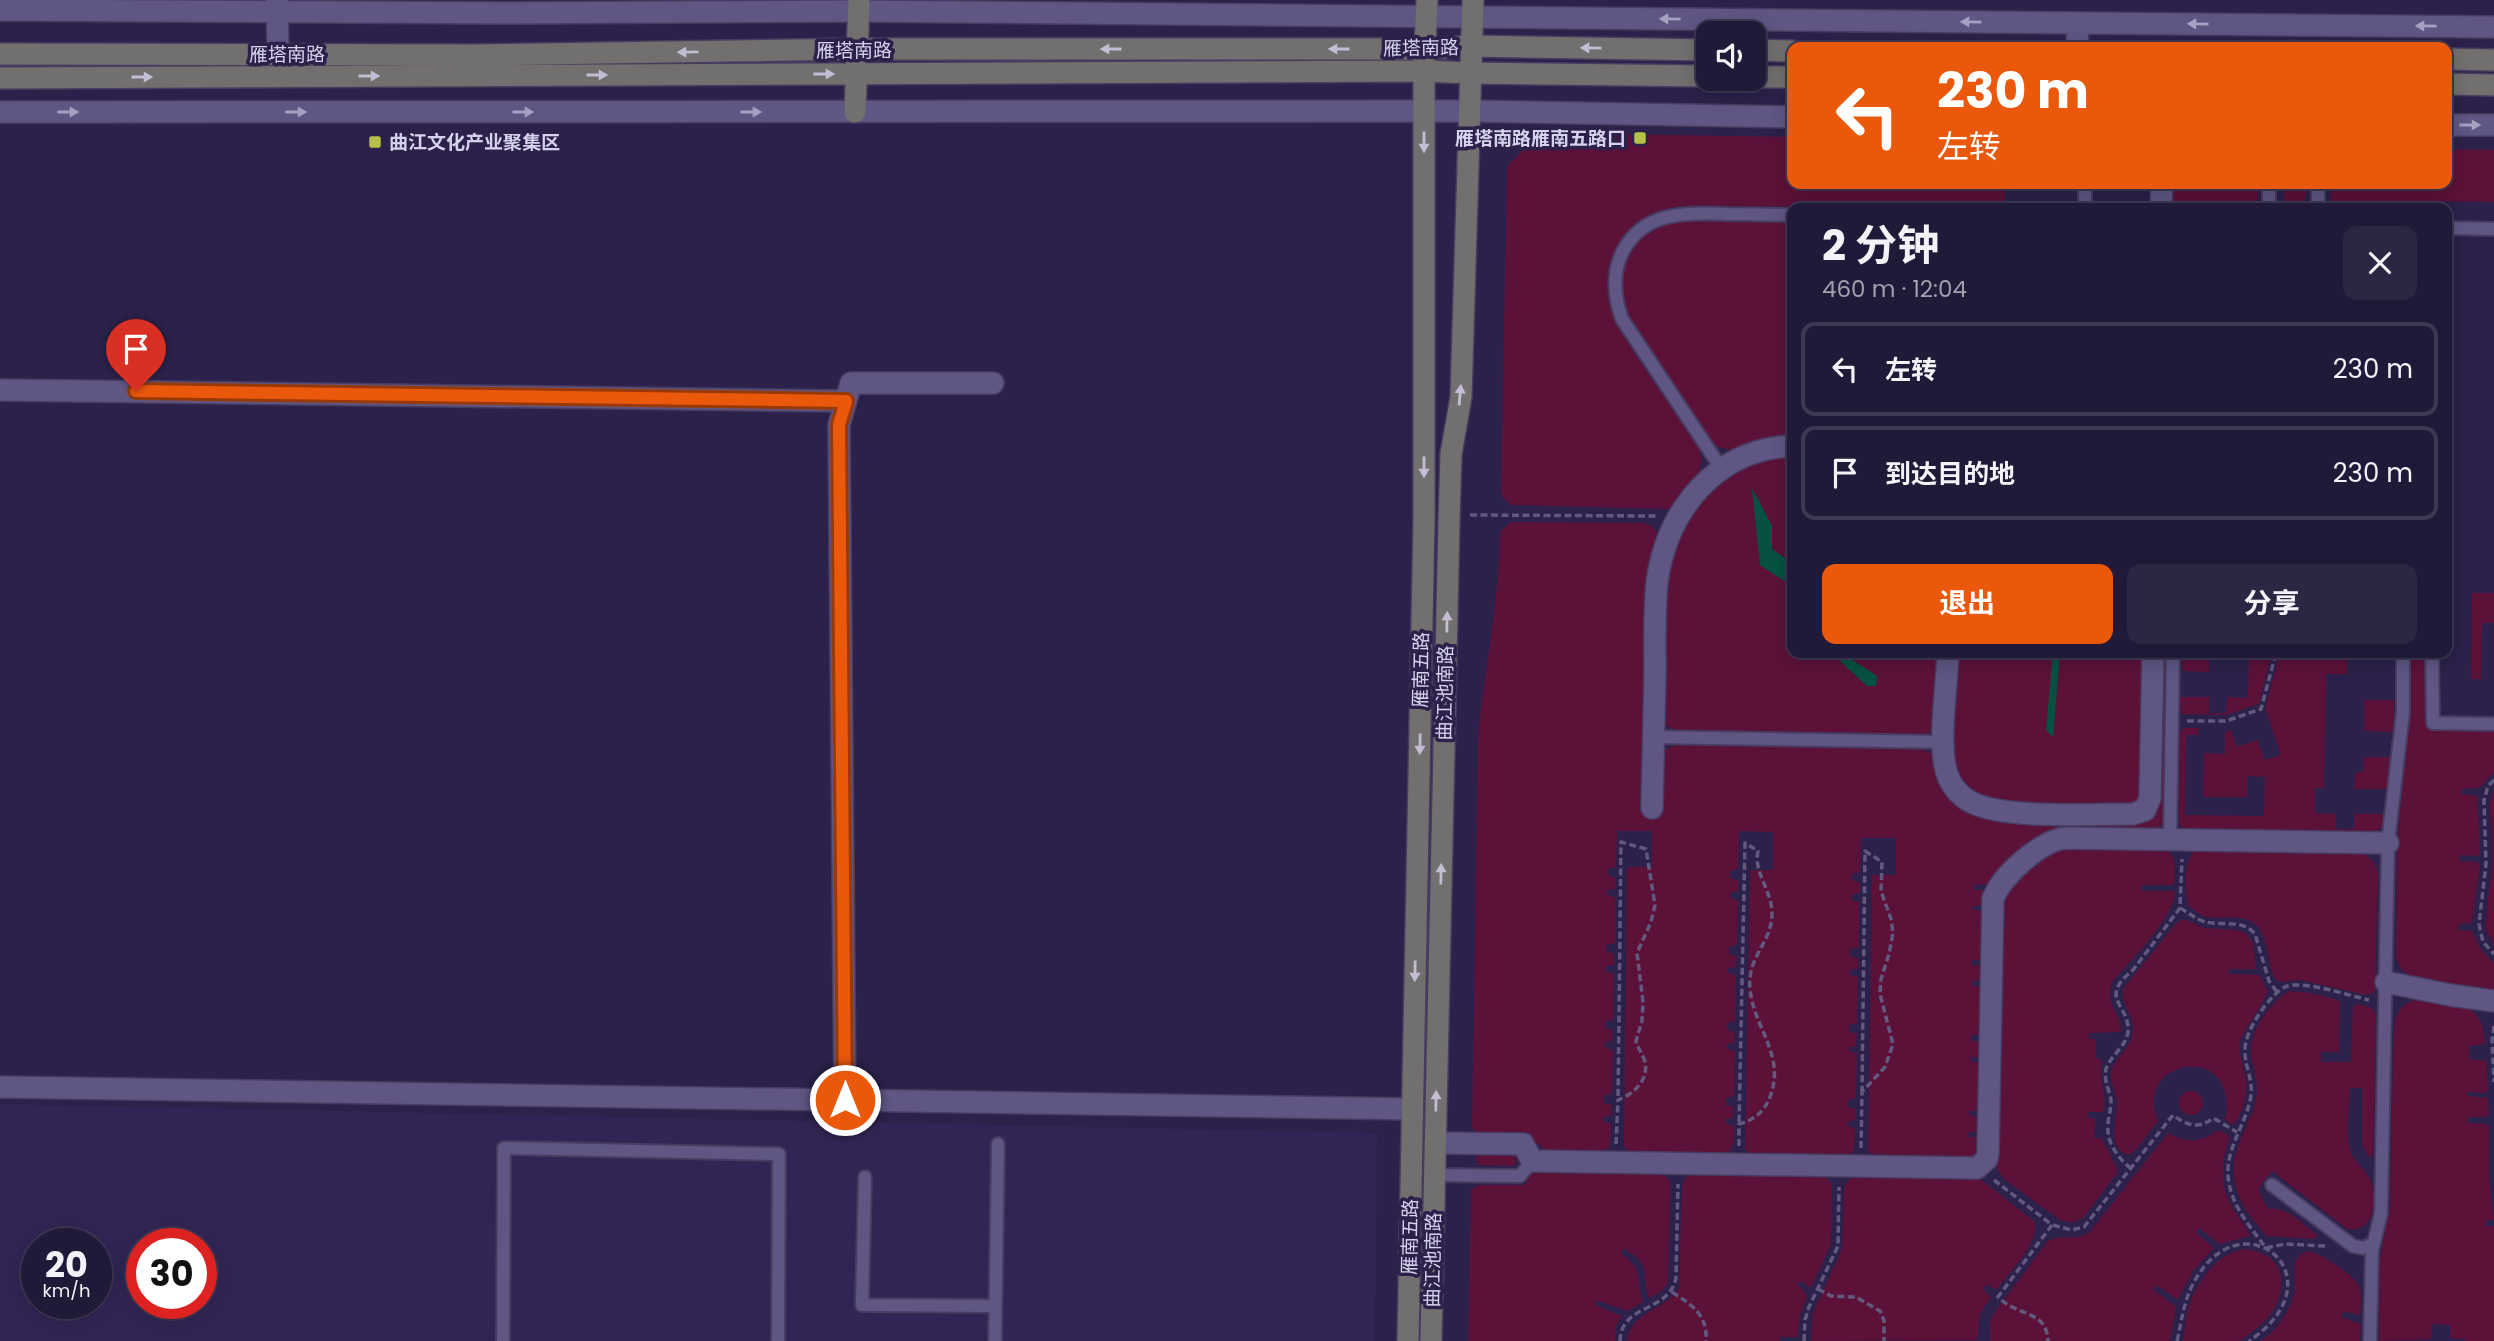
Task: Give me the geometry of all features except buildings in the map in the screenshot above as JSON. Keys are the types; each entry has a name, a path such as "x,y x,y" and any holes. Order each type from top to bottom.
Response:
{"main road":[{"path":"855,112 859,6"},
{"name":"雁南五路","path":"1408,1341 1424,521 1424,71 1427,8"},
{"path":"1472,46 1473,9"},
{"name":"雁塔南路","path":"0,54 475,55 858,49 1426,49 1472,46 1696,50"},
{"name":"曲江池南路","path":"1431,1341 1449,514 1451,454 1461,397 1469,73 1472,46"},
{"path":"1766,50 1787,51"},
{"path":"2452,59 2494,60"},
{"name":"雁塔南路","path":"0,78 1424,71 1696,76"},
{"path":"1766,76 1787,77"},
{"path":"2452,84 2494,85"}],"street":[{"path":"277,6 278,54"},
{"path":"0,10 277,6 1427,8 2078,23 2494,27"},
{"path":"2077,42 2078,23"},
{"path":"0,112 1470,111 1787,117"},
{"path":"2452,125 2494,125"},
{"path":"845,1100 839,425 851,383 993,383"},
{"path":"0,390 846,401"},
{"path":"1652,808 1657,582 1667,542 1678,517 1693,494 1721,468 1755,452 1787,447"},
{"path":"1948,658 1945,765 1952,785 1964,798 1984,807 2015,812 2140,813 2145,810 2150,798 2153,658"},
{"path":"1436,1143 1523,1144 1532,1161 1971,1169 1983,1164 1988,1153 1992,907 1996,891 2006,877 2053,839 2388,844"},
{"path":"2385,992 2450,995 2494,1001"},
{"path":"0,1087 1412,1109"}],"lane":[{"path":"1721,468 1622,319 1615,291 1618,262 1640,229 1665,216 1688,213 1787,215"},
{"path":"2452,228 2494,229"},
{"path":"2173,658 2176,839"},
{"path":"2370,1341 2373,1244 2381,1213 2388,844 2403,712 2403,658"},
{"path":"2432,658 2433,723 2494,724"},
{"path":"1653,737 1944,742"},
{"path":"995,1341 998,1144"},
{"path":"503,1341 504,1148 779,1154 778,1341"},
{"path":"1435,1175 1520,1176 1532,1161"},
{"path":"865,1177 862,1305 995,1306"},
{"path":"2272,1185 2353,1245 2363,1248 2373,1244"}],"path":[{"path":"1449,514 1678,517"},
{"path":"2172,720 2226,721 2261,709 2275,658"},
{"path":"2494,780 2488,786 2484,800 2486,864 2479,916 2480,933 2486,946 2494,954"},
{"path":"2131,1169 2115,1153 2108,1135 2111,1098 2105,1072 2127,1036 2128,1029 2116,990 2180,908 2176,839"},
{"path":"1616,1163 1621,842 1646,849 1655,905 1651,922 1636,956 1643,986 1643,1002 1642,1021 1636,1041 1645,1060 1646,1071 1635,1090 1618,1100"},
{"path":"1738,1165 1745,843 1758,851 1757,865 1772,903 1771,927 1752,961 1750,986 1755,1013 1776,1066 1774,1083 1766,1106 1754,1119 1739,1124"},
{"path":"1804,1341 1805,1320 1838,1246 1862,1092 1865,851 1882,862 1881,891 1892,926 1892,944 1880,986 1881,1004 1892,1033 1893,1044 1885,1067 1862,1092"},
{"path":"2180,908 2201,920 2252,929 2269,981 2277,992"},
{"path":"2266,1248 2236,1203 2229,1184 2229,1158 2248,1108 2252,1088 2245,1043 2260,1014 2277,992 2286,986 2385,992"},
{"path":"2494,1026 2491,1041 2494,1082"},
{"path":"1983,1164 1994,1180 2052,1225 2071,1230 2084,1227 2173,1115 2184,1123 2198,1126 2213,1118 2237,1132"},
{"path":"1620,1341 1625,1322 1672,1292 1676,1278 1678,1164"},
{"path":"2048,1341 2046,1328 2041,1320 2012,1309 1998,1297 2052,1225"},
{"path":"2177,1341 2186,1298 2194,1281 2208,1263 2233,1245 2249,1243 2266,1248 2276,1255 2284,1266 2288,1279 2287,1293 2271,1324 2249,1341"},
{"path":"2266,1248 2285,1244 2323,1245 2332,1249"},
{"path":"1818,1289 1831,1296 1850,1295 1880,1311 1884,1320 1884,1341"},
{"path":"1672,1292 1698,1310 1703,1317 1706,1341"}],"shaded area":[{"path":"1539,133 1787,137 1787,189 2005,189 2004,203 1682,206 1646,216 1625,234 1611,261 1609,297 1613,313 1630,346 1699,449 1701,466 1698,475 1683,498 1668,509 1511,505 1502,496 1501,490 1507,167"},
{"path":"2452,149 2494,150 2494,202 2331,203 2330,189 2452,189"},
{"path":"2168,189 2258,189 2256,203 2168,203"},
{"path":"2284,189 2306,189 2304,203 2285,203"},
{"path":"1672,223 1787,223 1787,440 1733,451 1716,446 1697,423 1633,325 1622,289 1627,259 1644,236"},
{"path":"1787,454 1787,658 1941,658 1936,725 1927,734 1677,730 1665,725 1662,720 1665,583 1687,515 1736,468"},
{"path":"1752,488 1772,526 1772,549 1787,560 1787,583 1760,565"},
{"path":"1511,522 1643,523 1656,532 1659,537 1661,755 1665,750 1677,745 1921,749 1933,756 1937,762 1952,796 2143,819 2159,658 2167,658 2163,823 2156,830 2062,830 1989,884 1973,885 1974,890 1984,890 1985,893 1984,905 1973,906 1973,910 1983,911 1982,960 1972,960 1972,965 1982,966 1983,980 1972,981 1972,986 1982,986 1980,1035 1971,1035 1971,1041 1981,1042 1980,1057 1970,1057 1971,1062 1980,1062 1980,1110 1969,1111 1970,1116 1979,1117 1978,1132 1969,1132 1969,1137 1979,1137 1980,1153 1972,1160 1875,1158 1868,1151 1872,875 1896,875 1896,838 1861,838 1860,872 1852,874 1852,880 1860,882 1860,893 1851,895 1851,900 1859,902 1859,947 1850,949 1850,956 1858,958 1858,969 1850,970 1850,975 1858,977 1857,1023 1849,1025 1849,1032 1857,1034 1856,1046 1849,1047 1849,1051 1857,1053 1856,1098 1848,1100 1848,1107 1856,1109 1855,1120 1847,1122 1848,1126 1855,1128 1854,1150 1847,1157 1752,1156 1745,1149 1750,870 1773,870 1773,832 1739,831 1738,869 1730,871 1730,878 1738,880 1738,891 1730,893 1730,898 1738,900 1737,945 1729,947 1729,954 1737,956 1736,967 1728,968 1728,973 1736,975 1735,1021 1727,1023 1727,1030 1735,1032 1734,1043 1727,1044 1727,1049 1735,1051 1734,1096 1726,1098 1726,1105 1734,1107 1733,1118 1726,1119 1726,1124 1734,1126 1729,1152 1725,1155 1630,1154 1624,1146 1627,867 1652,867 1652,831 1617,831 1616,867 1608,869 1608,875 1616,878 1615,889 1607,890 1608,895 1615,898 1615,942 1606,944 1606,951 1614,954 1614,965 1606,966 1606,971 1614,974 1613,1018 1605,1021 1605,1028 1613,1031 1612,1041 1605,1042 1605,1047 1613,1050 1612,1093 1604,1096 1604,1103 1612,1105 1611,1116 1603,1117 1604,1122 1611,1123 1610,1146 1603,1153 1548,1152 1528,1136 1477,1135 1472,1127 1478,738 1497,587 1501,531"},
{"path":"2472,593 2494,593 2494,623 2482,623 2481,679 2471,679"},
{"path":"1838,658 1851,658 1877,676 1876,686 1867,686"},
{"path":"1955,658 2146,658 2140,804 2024,805 1992,802 1961,785 1952,763"},
{"path":"2053,658 2060,658 2053,737 2046,730"},
{"path":"2182,658 2209,658 2209,672 2182,671"},
{"path":"2249,658 2271,658 2259,704 2226,715 2181,714 2180,697 2209,697 2209,713 2226,713 2227,697 2248,698"},
{"path":"2279,658 2347,658 2347,674 2326,674 2324,788 2315,788 2315,813 2336,814 2336,829 2354,829 2354,814 2385,814 2383,826 2373,834 2186,831 2179,824 2180,732 2184,728 2198,728 2198,735 2186,735 2185,815 2264,816 2265,777 2247,776 2247,797 2203,797 2204,753 2225,754 2225,732 2268,717 2265,708","holes":["2268,717 2281,755 2265,760 2257,740 2237,747 2231,730"]},
{"path":"2409,658 2427,658 2428,730 2494,731 2494,772 2479,788 2461,789 2461,794 2477,796 2480,853 2478,856 2460,855 2459,861 2478,862 2480,865 2472,923 2459,924 2458,930 2472,931 2482,951 2494,963 2494,992 2412,977 2401,969 2396,958 2397,843 2408,729"},
{"path":"2364,700 2394,700 2393,732 2364,731"},
{"path":"2364,757 2391,757 2387,789 2354,789 2355,773 2363,772"},
{"path":"2494,789 2494,946 2485,928 2492,864 2489,805"},
{"path":"2056,847 2165,848 2172,855 2175,868 2172,885 2141,885 2141,891 2175,891 2164,920 2111,985 2110,998 2121,1032 2089,1033 2089,1039 2096,1039 2096,1058 2102,1060 2105,1101 2103,1112 2088,1112 2088,1118 2095,1118 2094,1137 2102,1139 2117,1173 2084,1217 2072,1223 2060,1220 2004,1179 1995,1161 2000,908 2006,888"},
{"path":"2198,848 2361,852 2367,856 2378,872 2375,992 2366,995 2300,980 2276,980 2262,934 2254,923 2241,918 2206,917 2188,905 2187,866"},
{"path":"2184,919 2204,928 2246,933 2253,943 2256,969 2228,969 2229,974 2259,975 2267,990 2240,1042 2246,1080 2245,1101 2233,1125 2225,1120 2226,1094 2217,1078 2204,1069 2187,1067 2172,1072 2159,1083 2154,1100 2158,1121 2134,1152 2127,1155 2120,1151 2114,1138 2117,1101 2111,1077 2112,1069 2130,1041 2133,1031 2123,989 2177,922"},
{"path":"2290,991 2340,1002 2339,1052 2321,1052 2321,1062 2351,1062 2353,1006 2357,1004 2372,1008 2376,1015 2371,1157 2362,1145 2362,1088 2350,1088 2348,1127 2352,1154 2369,1177 2373,1189 2374,1206 2368,1221 2356,1229 2347,1229 2272,1171 2258,1189 2268,1209 2281,1210 2294,1216 2317,1235 2315,1239 2267,1236 2241,1201 2234,1176 2235,1156 2256,1100 2257,1087 2251,1044 2263,1017"},
{"path":"2420,999 2465,1007 2479,1019 2483,1030 2485,1044 2469,1046 2469,1059 2486,1061 2488,1090 2486,1093 2467,1092 2467,1096 2488,1098 2489,1115 2468,1117 2467,1123 2489,1126 2489,1180 2494,1220 2486,1220 2485,1226 2494,1226 2494,1341 2450,1338 2450,1325 2432,1324 2431,1339 2379,1341 2380,1258 2390,1205 2394,1027 2402,1008 2409,1002"},
{"path":"2191,1091 2200,1094 2203,1103 2200,1112 2191,1115 2182,1112 2179,1103 2182,1094"},
{"path":"0,1104 1377,1133 1375,1341 0,1341"},
{"path":"2218,1130 2230,1136 2224,1163 2225,1190 2250,1236 2220,1244 2199,1228 2196,1233 2214,1248 2193,1271 2179,1298 2176,1299 2157,1285 2153,1289 2176,1307 2170,1341 1990,1341 1990,1323 1994,1313 2048,1241 2089,1233 2168,1133 2181,1139 2194,1140"},
{"path":"1515,1153 1516,1163 1513,1166 1479,1165 1476,1160 1477,1154"},
{"path":"1534,1171 1659,1173 1670,1181 1668,1283 1662,1291 1649,1298 1643,1266 1624,1249 1621,1254 1636,1270 1643,1302 1627,1311 1596,1300 1595,1305 1622,1316 1616,1326 1615,1341 1468,1341 1471,1190 1479,1185 1524,1185 1528,1174"},
{"path":"1690,1174 1820,1176 1832,1184 1831,1244 1812,1286 1809,1287 1801,1281 1798,1285 1807,1295 1797,1337 1780,1337 1780,1341 1627,1341 1634,1324 1666,1301 1679,1287 1682,1186"},
{"path":"1852,1177 1980,1179 2034,1221 2035,1229 2029,1247 2016,1265 1997,1289 1987,1284 1983,1289 1991,1297 1980,1314 1977,1340 1811,1341 1813,1313 1842,1249 1844,1189"},
{"path":"2245,1249 2262,1253 2273,1261 2280,1272 2282,1284 2273,1310 2264,1322 2238,1341 2183,1341 2190,1303 2207,1272 2224,1257"},
{"path":"2307,1251 2336,1265 2359,1286 2360,1315 2343,1311 2341,1317 2361,1324 2360,1341 2261,1341 2277,1327 2289,1308 2295,1289 2295,1264 2301,1254"}],"place":[{"name":"雁塔南路雁南五路口","path":"1640,138"},
{"name":"曲江文化产业聚集区","path":"375,142"}],"route":[{"path":"136,391 846,401 839,425 845,1100"}]}
